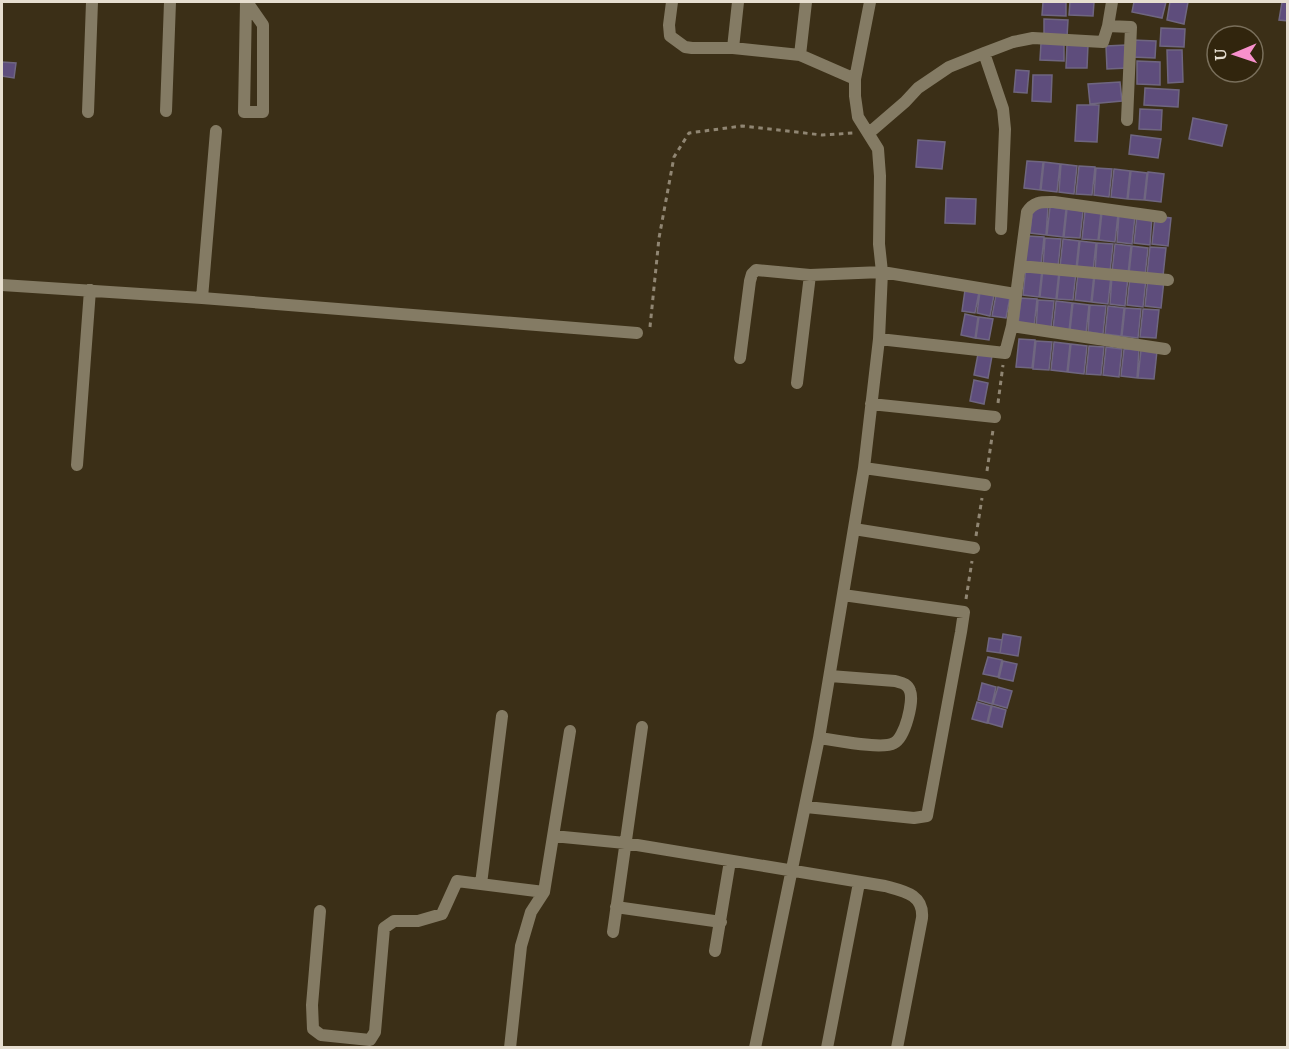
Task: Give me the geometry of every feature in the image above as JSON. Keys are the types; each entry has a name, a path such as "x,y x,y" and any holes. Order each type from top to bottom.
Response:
{"street":[{"path":"88,112 92,2"},
{"path":"166,111 170,2"},
{"path":"247,2 263,25 263,112 244,112 247,2"},
{"path":"672,2 670,36 685,47 733,48 800,55 855,79"},
{"path":"733,48 738,2"},
{"path":"800,55 806,2"},
{"path":"755,1047 806,807 830,676 864,468 879,339 882,272 879,244 878,149 858,117 855,79 870,2"},
{"path":"869,133 918,88 949,67 984,53 1013,42 1034,38 1103,42 1112,2"},
{"path":"1108,26 1131,27 1127,120"},
{"path":"984,53 1003,109 1005,129 1001,229"},
{"path":"202,298 216,131"},
{"path":"879,339 1005,353 1012,326 1027,212 1031,205 1039,202 1054,202 1161,217"},
{"path":"1020,266 1168,280"},
{"path":"740,358 750,281 756,270 810,275 882,272 1015,294"},
{"path":"797,383 810,275"},
{"path":"2,285 202,298 637,333"},
{"path":"77,465 90,290"},
{"path":"1012,326 1165,349"},
{"path":"871,404 995,417"},
{"path":"864,468 984,485"},
{"path":"854,530 974,548"},
{"path":"806,807 914,818 927,816 959,643 964,612 843,595"},
{"path":"819,738 867,745 894,744 907,722 911,698 909,688 896,681 830,676"},
{"path":"480,884 502,716"},
{"path":"613,932 642,727"},
{"path":"510,1047 521,946 531,912 544,892 570,731"},
{"path":"553,836 625,843 885,886 914,896 922,908 922,918 897,1047"},
{"path":"715,951 730,861"},
{"path":"320,911 312,1005 313,1029 321,1035 370,1040 375,1032 384,928 394,921 418,921 442,914 457,881 544,892"},
{"path":"827,1047 859,883"},
{"path":"616,907 721,922"}],"path":[{"path":"637,333 648,331 650,326 659,238 674,157 689,132 742,126 822,135 869,133"}],"building":[{"path":"1043,2 1066,2 1066,16 1042,15"},
{"path":"1070,2 1094,2 1093,16 1069,15"},
{"path":"1134,2 1166,2 1162,18 1132,12"},
{"path":"1170,2 1188,2 1184,24 1167,20"},
{"path":"1282,2 1288,2 1288,21 1279,20"},
{"path":"1044,19 1068,20 1067,37 1044,36"},
{"path":"1161,28 1185,29 1184,47 1160,46"},
{"path":"1132,40 1156,41 1155,58 1132,57"},
{"path":"1041,43 1064,44 1064,61 1040,60"},
{"path":"1067,44 1088,45 1087,68 1066,68"},
{"path":"1126,45 1127,68 1107,69 1106,46"},
{"path":"1167,50 1182,50 1183,82 1168,83"},
{"path":"1137,61 1160,62 1160,85 1137,84"},
{"path":"2,62 16,63 14,78 2,76"},
{"path":"1016,70 1029,71 1027,93 1014,92"},
{"path":"1033,75 1052,75 1051,102 1032,101"},
{"path":"1120,82 1122,101 1090,104 1088,84"},
{"path":"1145,88 1179,90 1178,107 1144,105"},
{"path":"1077,105 1099,105 1097,142 1075,141"},
{"path":"1140,109 1162,110 1161,130 1139,129"},
{"path":"1193,118 1227,125 1222,146 1189,139"},
{"path":"1131,135 1161,139 1158,158 1129,154"},
{"path":"918,140 945,142 942,169 916,167"},
{"path":"1027,161 1043,162 1040,190 1024,188"},
{"path":"1044,162 1060,164 1057,192 1041,190"},
{"path":"1061,164 1077,166 1074,194 1059,192"},
{"path":"1079,166 1095,167 1092,195 1076,194"},
{"path":"1096,168 1112,169 1109,197 1094,195"},
{"path":"1114,169 1130,171 1127,199 1111,197"},
{"path":"1131,171 1147,173 1144,200 1128,199"},
{"path":"1148,172 1164,174 1161,202 1145,200"},
{"path":"946,198 976,199 975,224 945,223"},
{"path":"1033,205 1048,207 1046,235 1030,233"},
{"path":"1050,207 1066,209 1063,237 1047,235"},
{"path":"1067,209 1083,211 1080,238 1064,237"},
{"path":"1085,211 1101,212 1098,240 1082,239"},
{"path":"1102,212 1118,214 1115,242 1099,240"},
{"path":"1119,214 1135,216 1132,244 1117,242"},
{"path":"1137,215 1152,217 1150,245 1134,243"},
{"path":"1155,216 1171,218 1168,246 1152,244"},
{"path":"1028,236 1044,237 1041,265 1025,264"},
{"path":"1045,238 1061,239 1058,267 1043,266"},
{"path":"1063,239 1079,241 1076,269 1060,267"},
{"path":"1080,241 1096,243 1093,271 1077,269"},
{"path":"1097,243 1113,244 1110,272 1095,271"},
{"path":"1115,244 1131,246 1128,274 1112,272"},
{"path":"1132,246 1148,248 1145,276 1129,274"},
{"path":"1150,247 1166,248 1163,276 1147,275"},
{"path":"1026,267 1042,269 1039,297 1023,295"},
{"path":"1043,269 1059,271 1056,299 1040,297"},
{"path":"1060,271 1076,272 1073,300 1057,299"},
{"path":"1078,273 1094,274 1091,302 1075,300"},
{"path":"1095,274 1111,276 1108,304 1092,302"},
{"path":"1112,276 1128,277 1125,306 1110,304"},
{"path":"1130,277 1146,279 1143,307 1127,305"},
{"path":"1148,278 1164,280 1161,308 1145,306"},
{"path":"965,290 979,292 975,313 962,311"},
{"path":"980,292 994,295 990,316 977,313"},
{"path":"996,295 1010,297 1006,318 992,316"},
{"path":"1021,298 1037,299 1034,327 1018,325"},
{"path":"1038,300 1054,301 1051,329 1036,328"},
{"path":"1056,301 1072,303 1069,331 1053,329"},
{"path":"1073,303 1089,305 1086,333 1070,331"},
{"path":"1090,305 1106,306 1103,334 1088,332"},
{"path":"1108,306 1124,308 1121,336 1105,334"},
{"path":"1125,308 1141,309 1138,338 1122,336"},
{"path":"1143,309 1159,310 1156,338 1140,337"},
{"path":"965,314 978,317 975,338 961,335"},
{"path":"979,317 993,319 989,340 976,338"},
{"path":"1019,339 1035,340 1032,368 1016,367"},
{"path":"1036,341 1052,342 1049,370 1033,369"},
{"path":"1054,342 1070,344 1067,372 1051,370"},
{"path":"1071,344 1087,346 1084,374 1068,372"},
{"path":"1089,346 1104,347 1101,375 1086,374"},
{"path":"1106,347 1122,349 1119,377 1103,375"},
{"path":"1124,349 1139,350 1137,378 1121,376"},
{"path":"1141,350 1157,351 1154,379 1138,378"},
{"path":"978,354 992,356 988,378 974,375"},
{"path":"974,380 988,383 984,404 970,401"},
{"path":"1003,634 1021,637 1018,656 1000,653"},
{"path":"989,638 1002,640 1000,653 987,651"},
{"path":"988,657 1002,660 998,677 983,674"},
{"path":"1003,661 1017,664 1013,681 999,678"},
{"path":"982,683 996,687 992,704 978,700"},
{"path":"998,687 1012,691 1007,708 993,704"},
{"path":"977,702 991,706 987,723 972,719"},
{"path":"992,706 1006,710 1002,727 988,723"}]}
